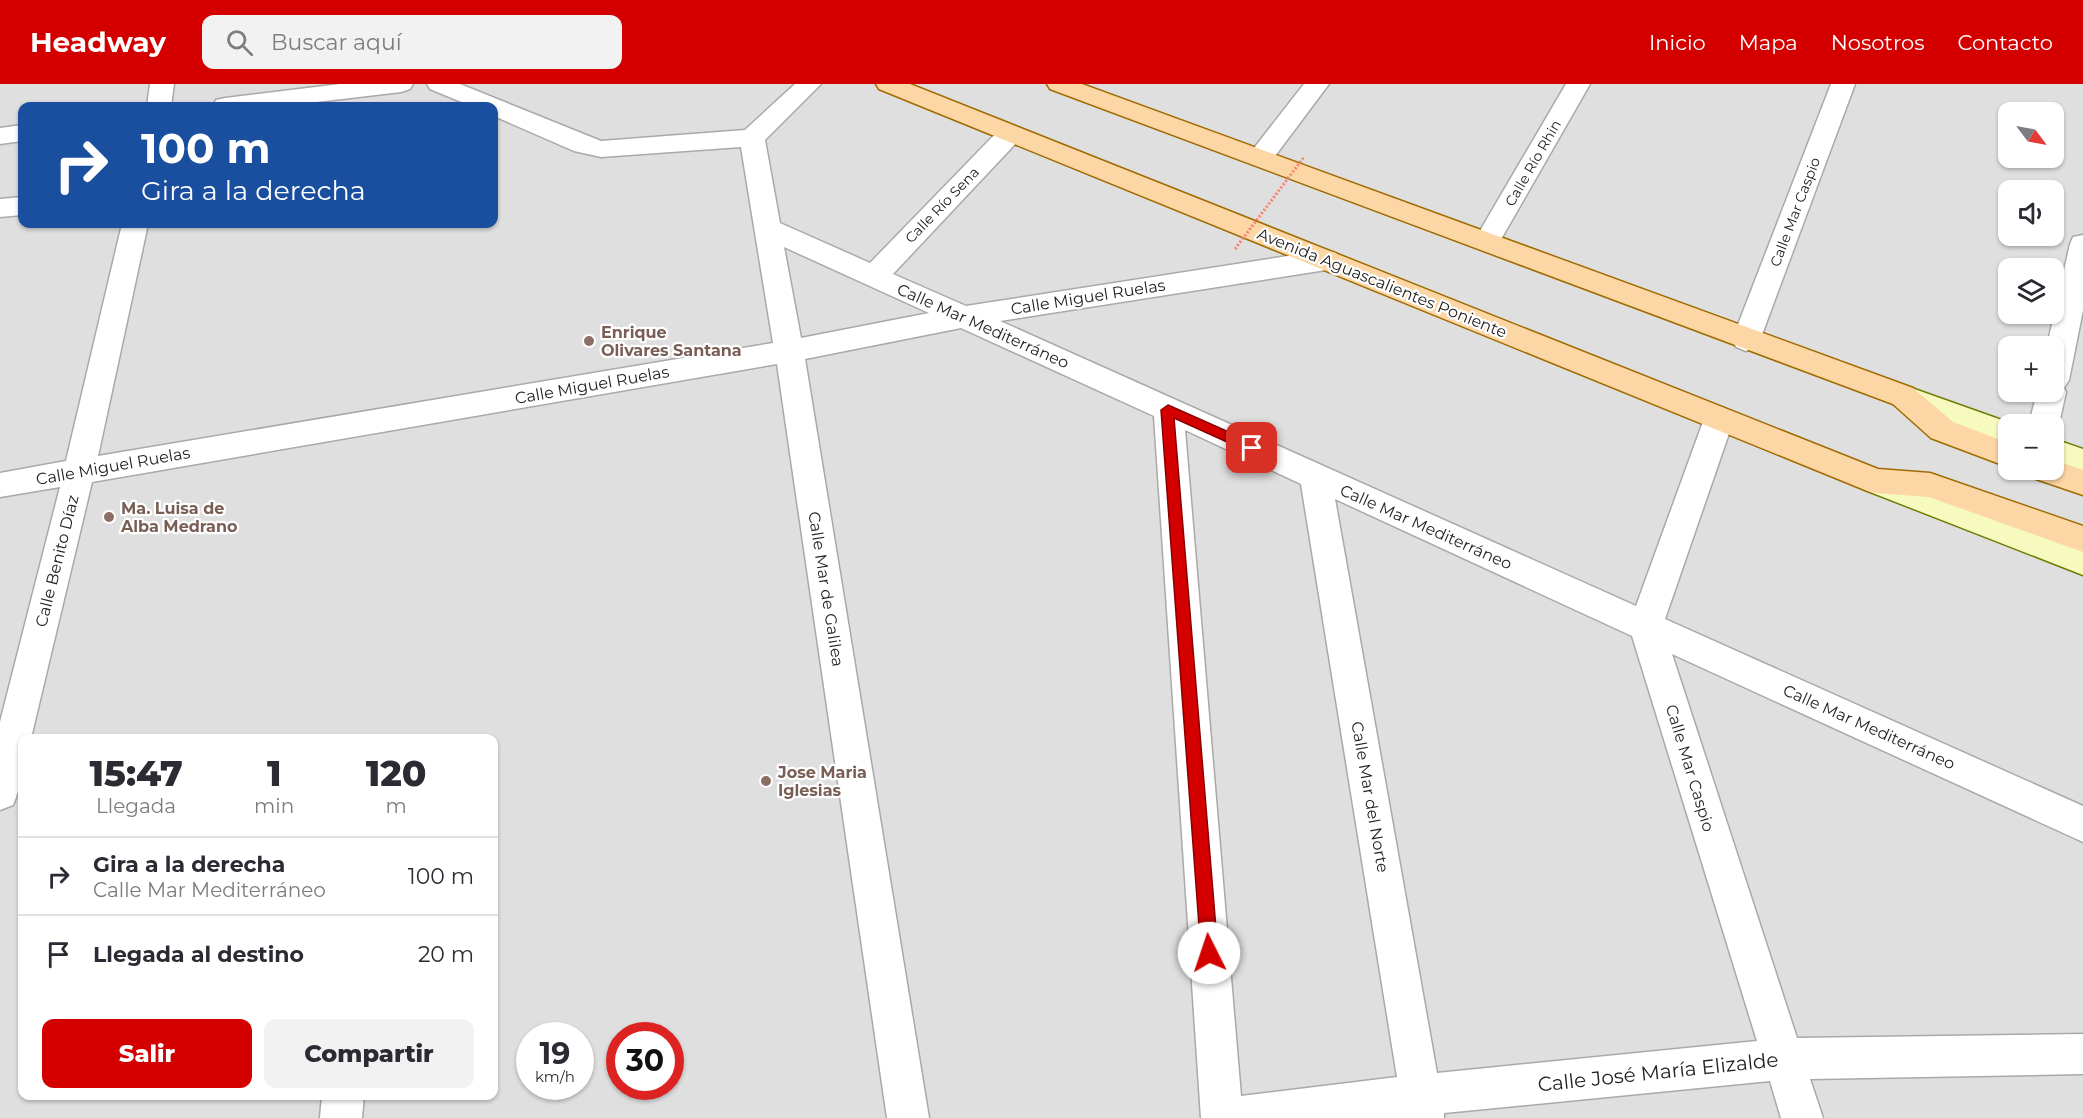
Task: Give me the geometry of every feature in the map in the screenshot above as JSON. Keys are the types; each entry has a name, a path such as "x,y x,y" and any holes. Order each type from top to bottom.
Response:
{"main road":[{"name":"Avenida Aguascalientes Poniente","path":"888,84 1719,419 2083,561"},
{"path":"1059,84 1998,431"},
{"path":"1903,396 1942,430 1998,451"},
{"path":"2064,455 2083,462"},
{"path":"2064,476 2083,483"},
{"name":"Avenida Aguascalientes Poniente","path":"1876,481 1930,485 2083,539"}],"street":[{"path":"160,102 162,84"},
{"path":"257,102 401,84"},
{"path":"439,84 481,102"},
{"path":"498,109 583,146 601,150 752,138 809,84"},
{"path":"1260,158 1317,84"},
{"name":"Calle Río Rhin","path":"1487,241 1578,84"},
{"name":"Calle Mar Caspio","path":"1746,340 1844,84"},
{"path":"0,136 18,134"},
{"name":"Calle Río Sena","path":"874,276 1010,134"},
{"name":"Calle Mar de Galilea","path":"752,138 789,351 908,1118"},
{"path":"0,208 18,206"},
{"name":"Calle Benito Díaz","path":"0,793 79,472 134,228"},
{"name":"Calle Mar Mediterráneo","path":"769,229 2083,824"},
{"path":"2063,336 2083,244"},
{"name":"Calle Miguel Ruelas","path":"0,485 789,351 963,317 1326,260"},
{"path":"1168,410 1222,1118"},
{"path":"1646,626 1719,419"},
{"name":"Calle Mar del Norte","path":"1315,476 1423,1107"},
{"name":"Calle Mar Caspio","path":"1646,626 1781,1059 1802,1118"},
{"name":"Calle José María Elizalde","path":"1235,1118 1423,1107 1781,1059 2083,1054"},
{"path":"341,1118 343,1100"}],"path":[{"path":"1235,249 1304,157"}],"shaded area":[{"path":"0,84 2083,84 2083,1118 0,1118"}],"place":[{"name":"Enrique Olivares Santana","path":"589,341"},
{"name":"Ma. Luisa de Alba Medrano","path":"109,517"},
{"name":"Jose Maria Iglesias","path":"766,781"}],"route":[{"path":"1209,953 1168,410 1252,448"}]}
